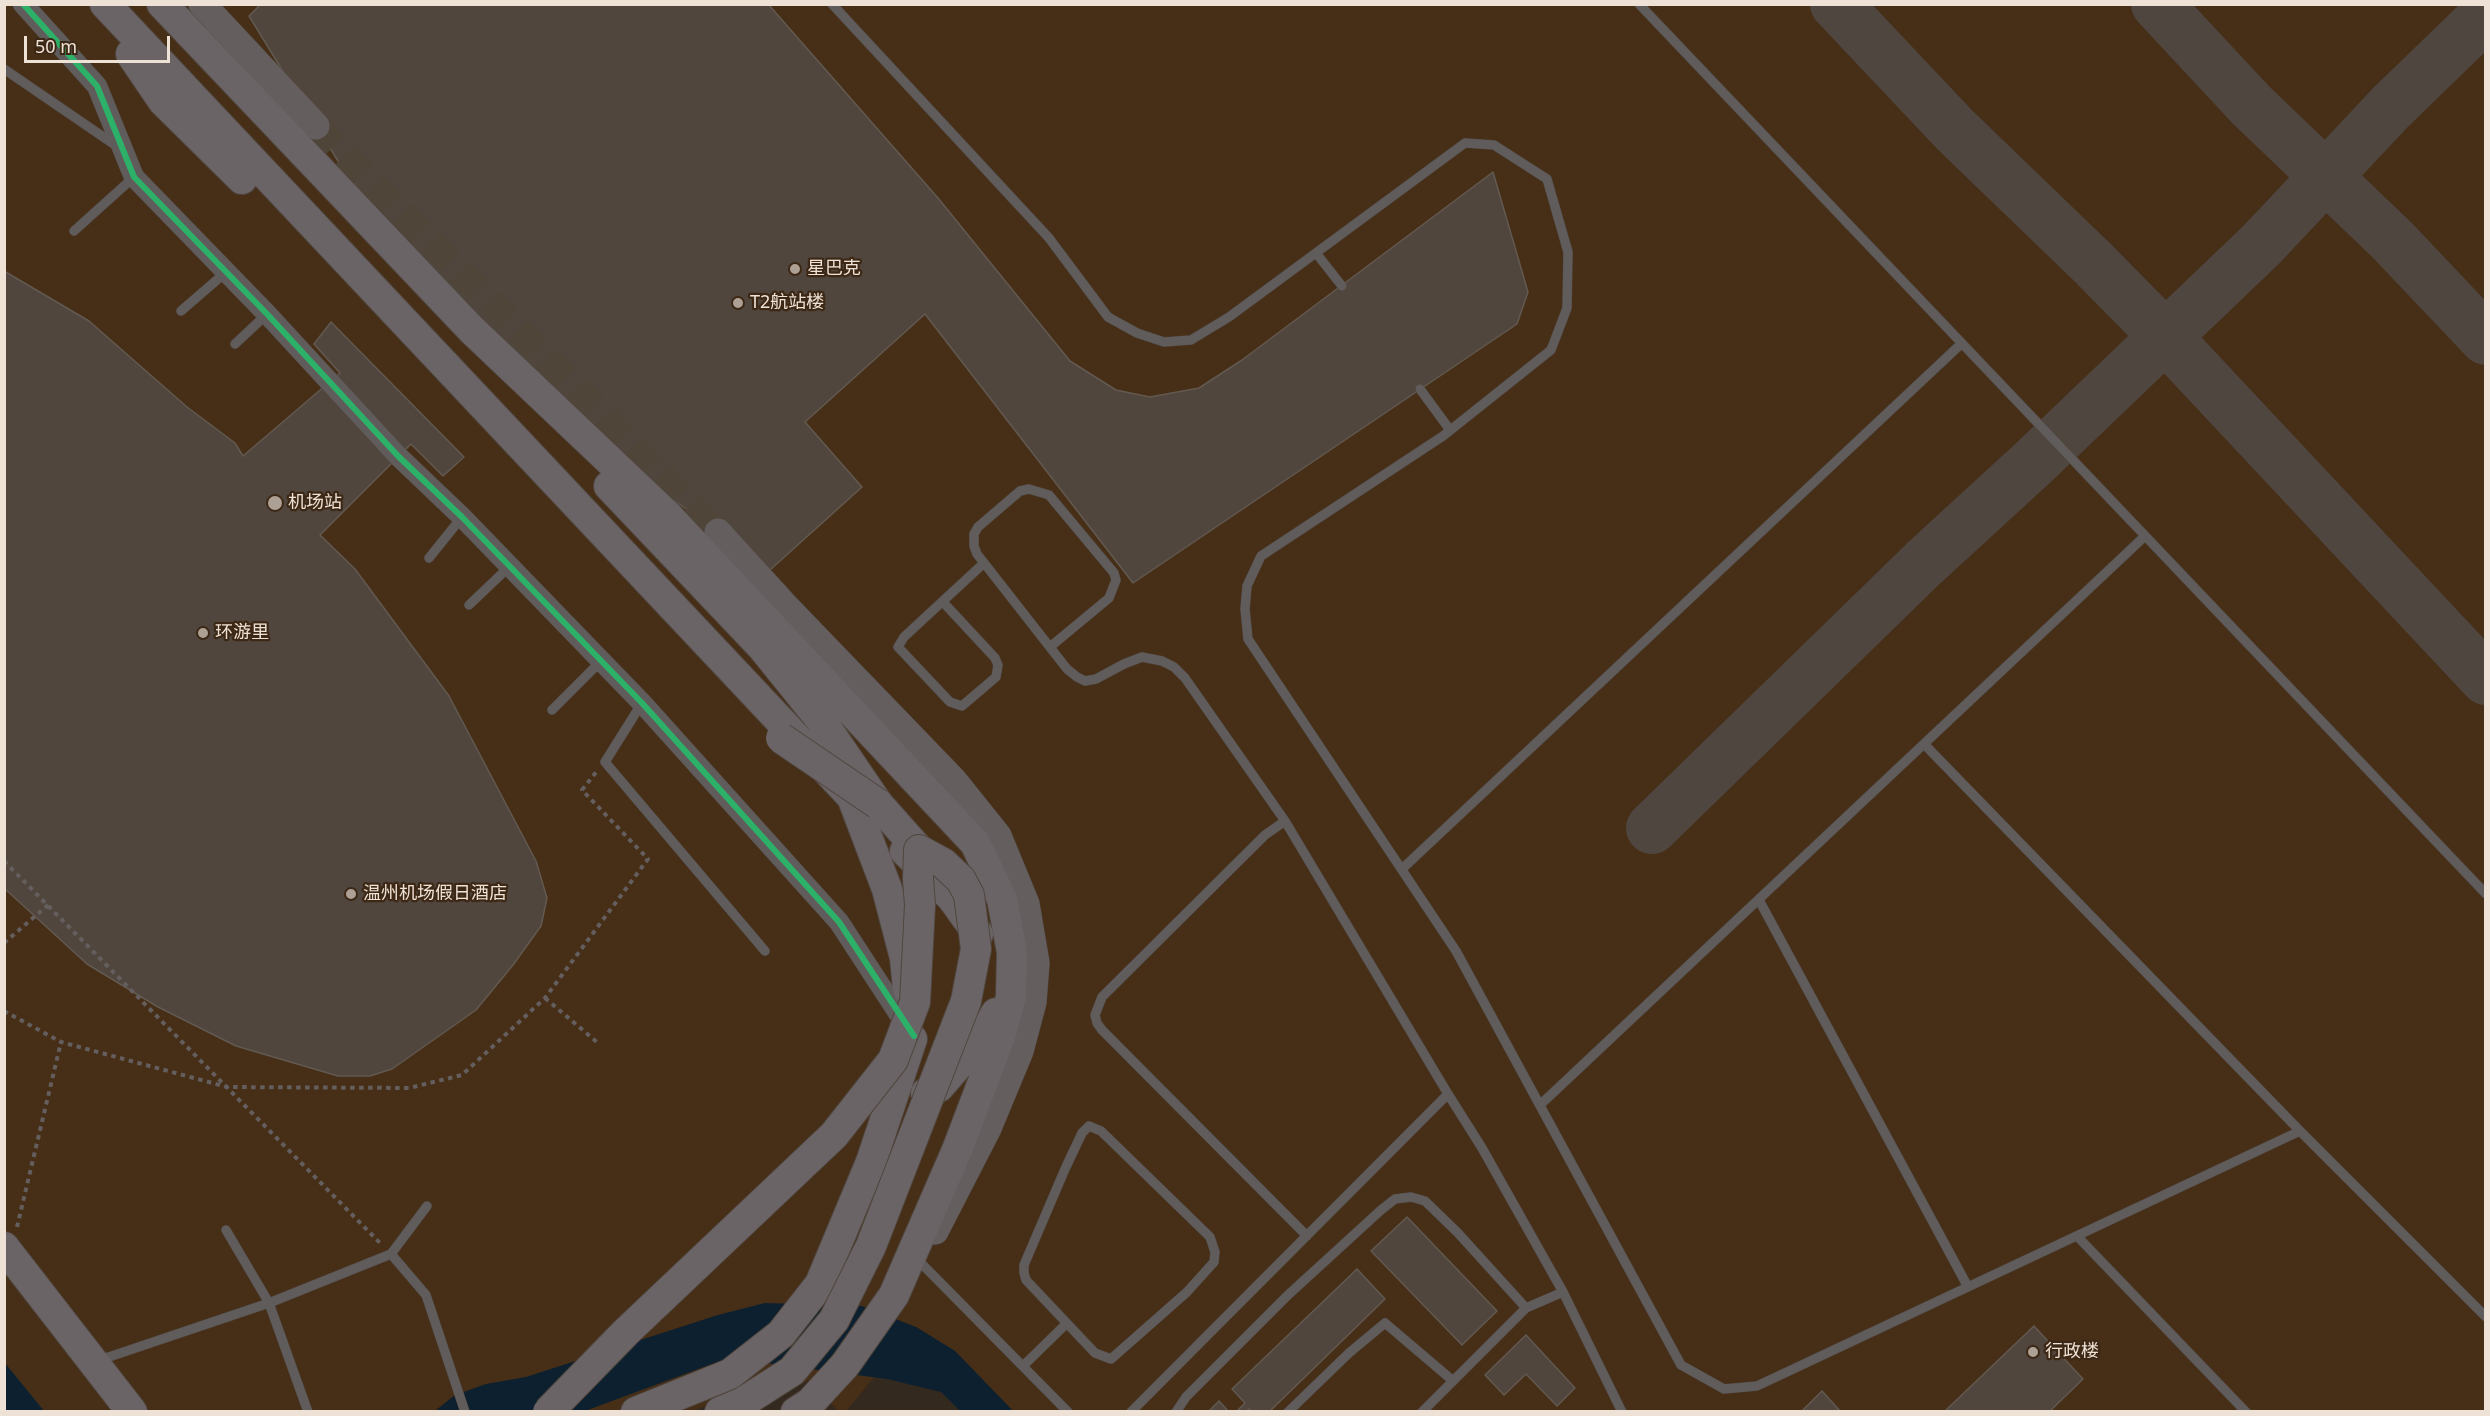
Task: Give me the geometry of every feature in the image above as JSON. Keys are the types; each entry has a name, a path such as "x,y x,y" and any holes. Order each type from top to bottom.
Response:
{"main road":[{"path":"104,4 119,36 163,101 243,180 573,529 781,738 865,800 919,850 943,862 961,880 969,895 976,949 966,1001 871,1246 834,1320 792,1371 742,1403 720,1412"},
{"path":"121,4 186,46 459,328 755,640 821,720 865,800 952,898 996,958 1011,986"},
{"path":"162,4 472,330 668,516 975,843 1002,899 1012,952 1011,997 1000,1037 957,1150 894,1295"},
{"path":"202,4 316,126"},
{"path":"718,532 787,608 954,781 998,836 1026,904 1036,963 1033,1002 1020,1051 988,1128 934,1233 845,1365 807,1409"},
{"path":"636,1412 730,1374 781,1334 820,1284 841,1239 871,1162 914,1036 905,958 865,800"},
{"path":"548,1412 625,1333 834,1135 892,1060 915,1002 920,905 919,850"},
{"path":"887,1115 939,1087 979,1041 1011,986"},
{"path":"7,1250 132,1412"}],"street":[{"path":"22,4 96,86 135,177 267,314 398,456 462,517 642,703 839,922 914,1036"}],"lane":[{"path":"832,4 1049,238 1108,317 1137,333 1164,342 1191,340 1229,317 1465,143 1494,145 1547,179 1568,252 1567,308 1551,350 1450,430 1261,556 1247,586 1245,609 1248,639 1456,951 1681,1365 1724,1389 1757,1386 2300,1131"},
{"path":"1639,4 2486,894"},
{"path":"4,69 123,150"},
{"path":"74,231 135,177"},
{"path":"1316,253 1341,286"},
{"path":"181,311 226,272"},
{"path":"235,344 267,314"},
{"path":"1402,869 1961,344"},
{"path":"1420,389 1450,430"},
{"path":"1050,647 1109,598 1116,580 1114,573 1049,495 1029,489 1020,491 978,527 974,534 974,546 984,563 1067,669 1085,681 1142,657 1153,658 1174,667 1185,678 1285,820 1482,1148 1563,1292 1622,1412"},
{"path":"429,558 462,517"},
{"path":"1540,1105 2145,536"},
{"path":"943,602 998,664 996,677 962,706 950,702 898,647 900,641 984,563"},
{"path":"469,605 510,566"},
{"path":"552,710 601,661"},
{"path":"642,703 604,762 765,951"},
{"path":"1924,744 2300,1131 2486,1317"},
{"path":"1285,820 1265,835 1102,997 1095,1015 1102,1030 1307,1236"},
{"path":"1758,900 1968,1287"},
{"path":"1131,1412 1448,1094"},
{"path":"1094,1126 1210,1237 1215,1251 1214,1262 1187,1292 1112,1359 1095,1353 1066,1324 1026,1281 1024,1265 1082,1133 1085,1128 1094,1126"},
{"path":"1176,1412 1186,1397 1288,1295 1395,1199 1411,1197 1425,1202 1458,1233 1526,1308"},
{"path":"93,1362 269,1303 391,1254 427,1206"},
{"path":"226,1230 269,1303 308,1412"},
{"path":"2077,1236 2246,1412"},
{"path":"391,1254 426,1294 465,1412"},
{"path":"917,1259 1068,1412"},
{"path":"1422,1412 1526,1308 1563,1292"},
{"path":"1288,1412 1349,1353 1385,1323 1452,1380"},
{"path":"1023,1366 1066,1324"}],"path":[{"path":"4,1011 61,1042 227,1087 409,1088 462,1075 545,998 648,859 582,790 604,762"},
{"path":"4,861 391,1254"},
{"path":"4,943 48,905"},
{"path":"545,998 598,1043"},
{"path":"7,1250 61,1042"}],"shaded area":[{"path":"4,5 2485,5 2485,1411 1013,1411 955,1351 916,1327 846,1411 838,1411 809,1380 752,1412 727,1398 692,1411 497,1411 455,1395 434,1411 39,1411 4,1371"}],"water":[{"path":"765,1303 862,1306 916,1327 955,1351 1013,1411 960,1411 941,1392 887,1379 728,1358 585,1411 434,1412 455,1395 486,1384 526,1377 718,1315"},
{"path":"5,1363 44,1411 5,1411"}],"building":[{"name":"T2航站楼","path":"261,4 768,4 938,198 1070,361 1116,390 1150,397 1199,388 1242,360 1493,172 1528,292 1517,324 1133,583 925,314 805,422 862,487 770,570 635,472 398,240 341,166 249,16"},
{"name":"环游里","path":"4,271 89,321 187,407 235,443 243,456 340,373 314,344 331,322 464,457 443,476 411,444 320,535 355,569 449,696 536,861 547,898 541,926 476,1010 392,1069 370,1076 338,1076 236,1046 158,1007 87,964 4,888"},
{"path":"1407,1217 1497,1311 1462,1345 1371,1251"},
{"path":"1357,1269 1385,1299 1269,1412 1252,1412 1249,1409 1247,1412 1236,1412 1245,1403 1232,1389"},
{"name":"行政楼","path":"2034,1326 2083,1379 2049,1412 1944,1412"},
{"path":"1526,1335 1575,1388 1557,1406 1526,1374 1504,1395 1485,1375"},
{"path":"1822,1391 1841,1412 1801,1412"},
{"path":"1219,1401 1229,1412 1208,1412"}],"taxiway":[{"path":"1836,4 1955,130 2159,330 2486,679"},
{"path":"2157,4 2251,105 2392,240 2486,339"},
{"path":"1652,828 1924,563 2033,463 2261,245 2391,107 2486,15"}],"tunnel":[{"path":"316,126 718,532"}],"cycle path":[{"path":"23,4 97,86 134,177 267,314 398,456 462,517 642,703 839,922 914,1036"}],"place":[{"name":"星巴克","path":"795,269"},
{"name":"T2航站楼","path":"738,303"},
{"name":"机场站","path":"275,503"},
{"name":"环游里","path":"203,633"},
{"name":"温州机场假日酒店","path":"351,894"},
{"name":"行政楼","path":"2033,1352"}]}
